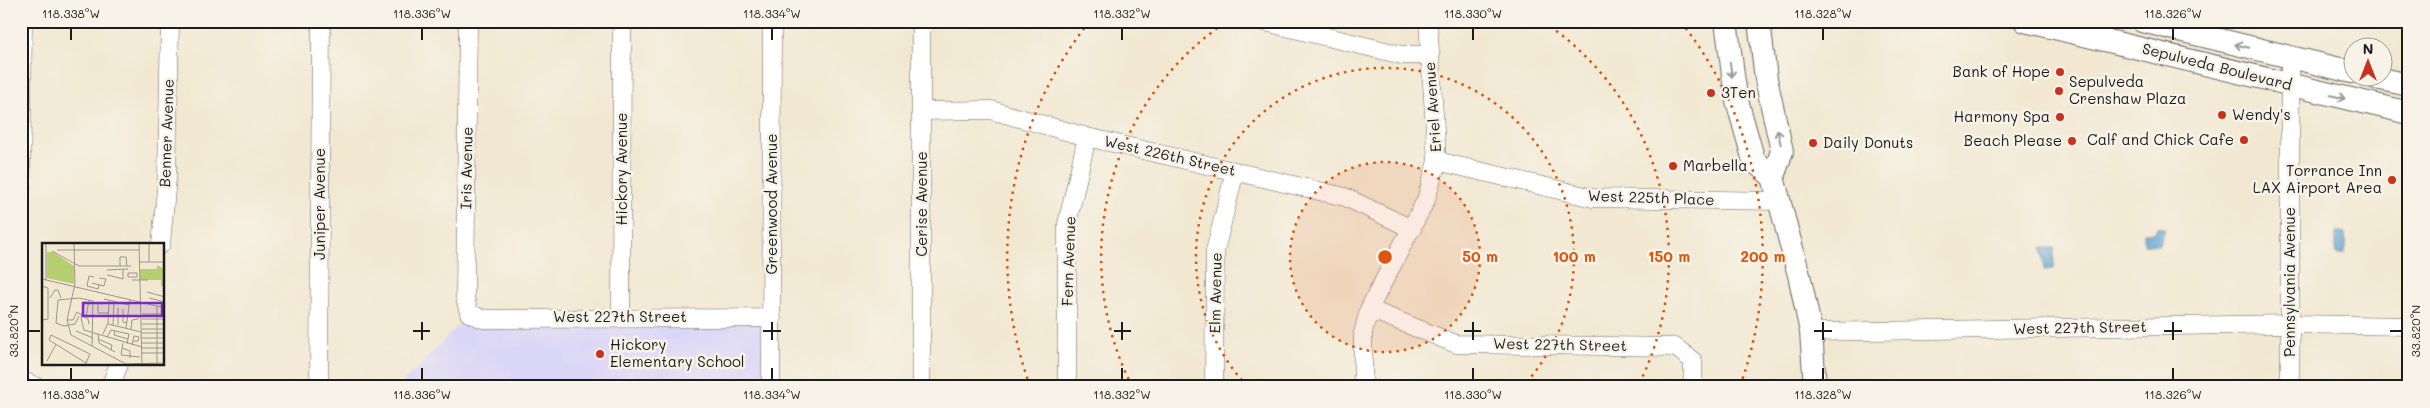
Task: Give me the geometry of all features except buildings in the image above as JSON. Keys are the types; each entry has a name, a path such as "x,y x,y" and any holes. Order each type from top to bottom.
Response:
{"main road":[{"path":"1726,21 1736,97 1754,161 1773,177"},
{"path":"1758,21 1766,78 1782,151 1773,177 1800,279 1811,332 1815,387"},
{"name":"Sepulveda Boulevard","path":"2025,21 2409,113"},
{"name":"Sepulveda Boulevard","path":"2142,21 2342,70"},
{"path":"2392,81 2409,85"}],"street":[{"path":"21,188 23,21"},
{"name":"Benner Avenue","path":"161,243 167,178 170,21"},
{"name":"Juniper Avenue","path":"319,387 321,21"},
{"name":"Iris Avenue","path":"468,21 465,298 470,313"},
{"name":"Hickory Avenue","path":"621,317 622,21"},
{"name":"Greenwood Avenue","path":"771,387 772,21"},
{"name":"Cerise Avenue","path":"921,21 921,387"},
{"path":"1261,21 1402,55 1429,55"},
{"name":"Eriel Avenue","path":"1363,387 1363,333 1369,309 1426,200 1437,161 1428,21"},
{"name":"Pennsylvania Avenue","path":"2290,57 2290,387"},
{"name":"West 226th Street","path":"922,111 991,110 1087,137 1344,197 1412,229"},
{"name":"Fern Avenue","path":"1067,387 1067,224 1087,137"},
{"name":"West 225th Place","path":"1437,161 1592,198 1779,201"},
{"name":"Elm Avenue","path":"1214,387 1215,251 1235,171"},
{"name":"West 227th Street","path":"1369,309 1456,344 1675,347 1693,361 1693,387"},
{"name":"West 227th Street","path":"470,313 484,319 621,317 772,318"},
{"name":"West 227th Street","path":"1811,332 2290,324 2409,326"},
{"path":"110,387 118,366"},
{"path":"21,380 37,387"}],"shaded area":[{"name":"Hickory Elementary School","path":"469,314 770,320 769,387 399,387"}],"water":[{"path":"2158,227 2165,230 2159,245 2144,244 2144,233 2154,233"},
{"path":"2336,233 2345,233 2345,254 2336,254"},
{"path":"2042,248 2054,248 2054,269 2044,270"}],"place":[{"name":"Bank of Hope","path":"2060,72"},
{"name":"Sepulveda Crenshaw Plaza","path":"2059,91"},
{"name":"3Ten","path":"1711,93"},
{"name":"Wendy's","path":"2222,115"},
{"name":"Harmony Spa","path":"2060,117"},
{"name":"Calf and Chick Cafe","path":"2244,140"},
{"name":"Beach Please","path":"2072,141"},
{"name":"Daily Donuts","path":"1813,143"},
{"name":"Marbella","path":"1673,166"},
{"name":"Torrance Inn LAX Airport Area","path":"2392,180"},
{"name":"Hickory Elementary School","path":"600,354"}]}
